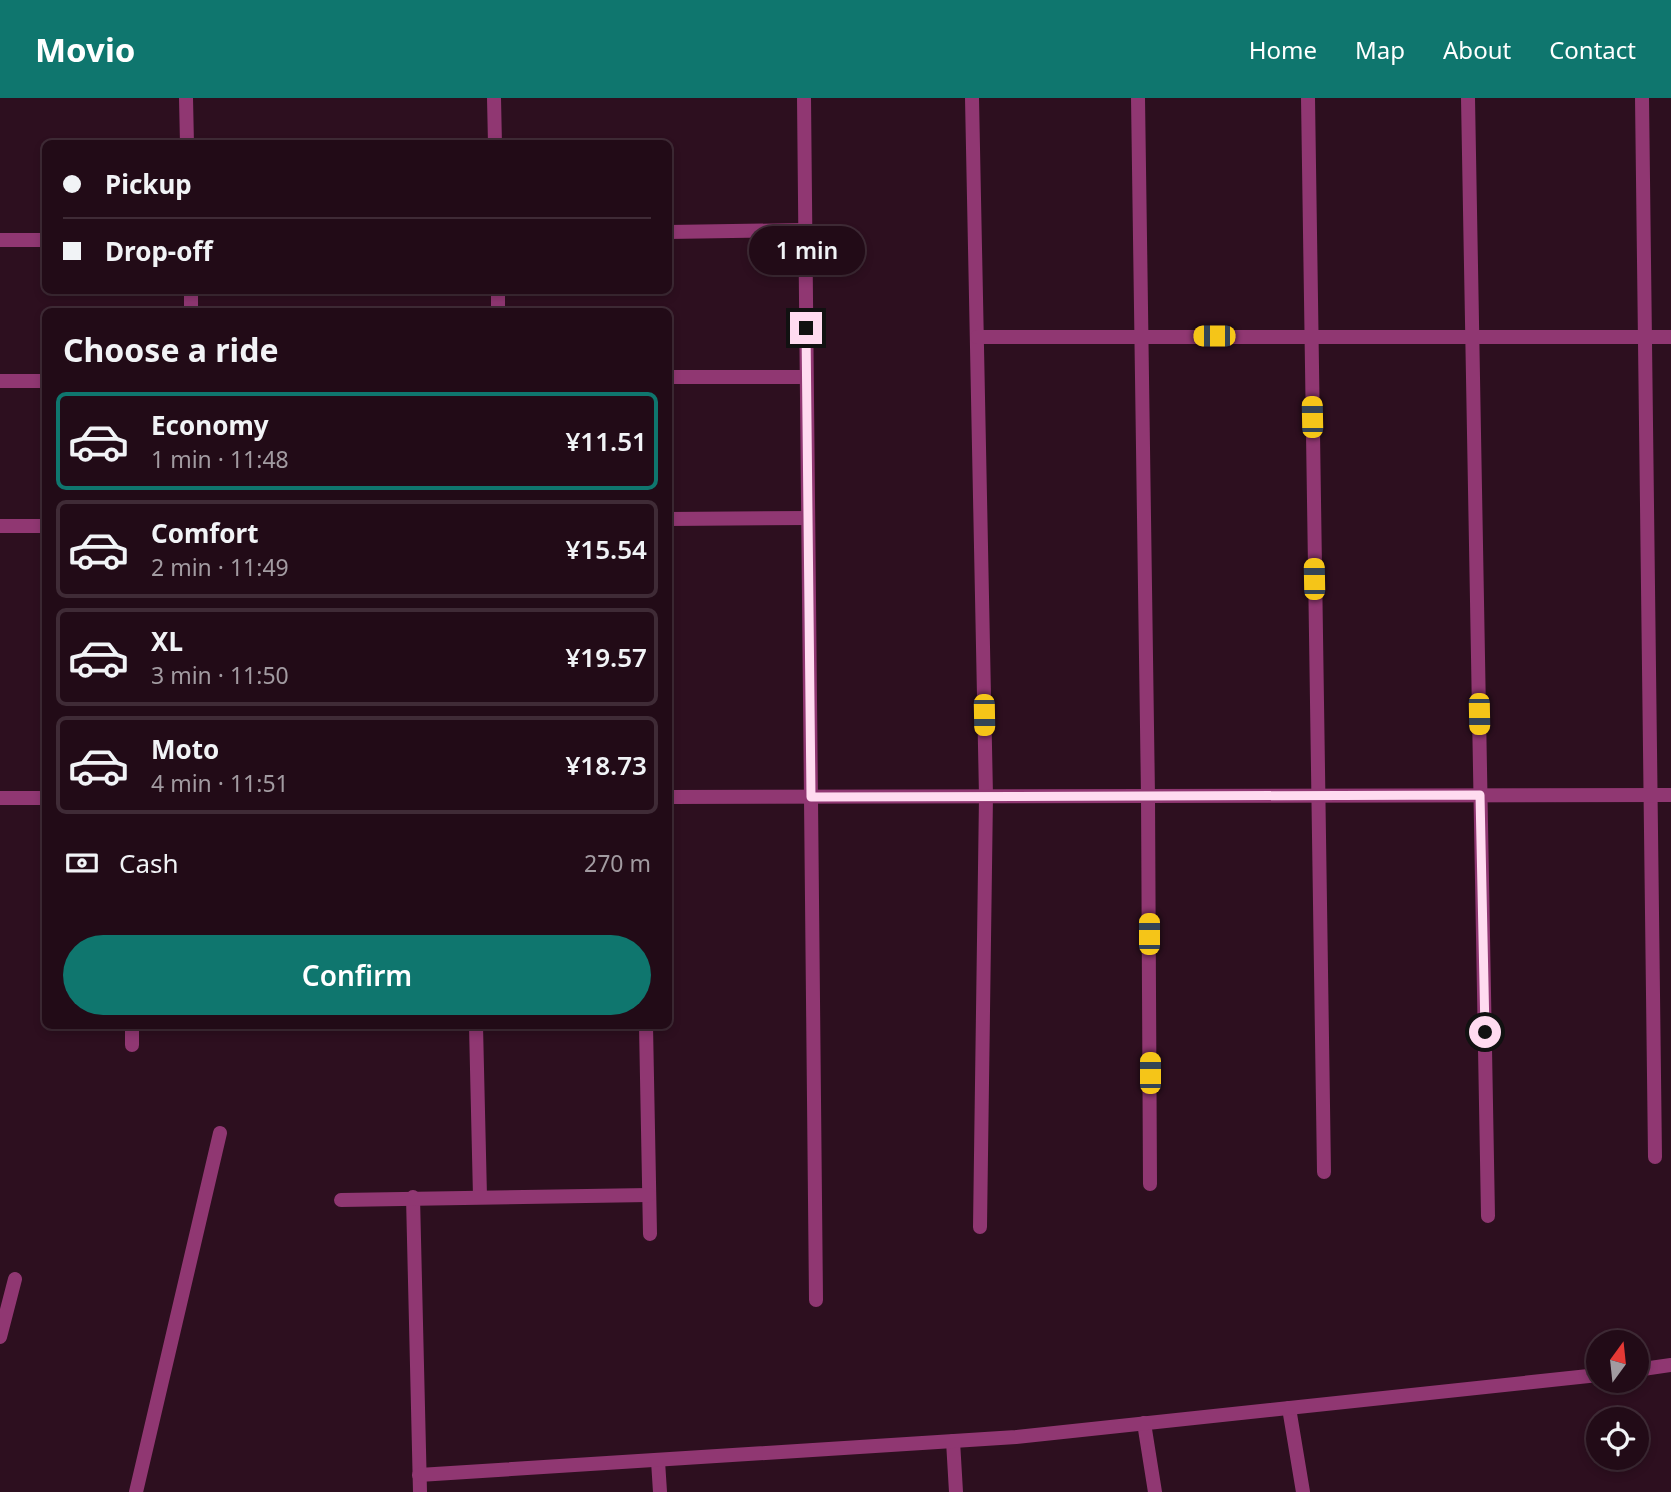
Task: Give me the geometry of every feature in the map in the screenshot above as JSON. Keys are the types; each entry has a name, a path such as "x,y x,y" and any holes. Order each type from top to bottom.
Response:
{"street":[{"path":"186,98 187,140"},
{"path":"494,98 495,140"},
{"path":"804,98 816,1300"},
{"path":"972,98 986,796 980,1227"},
{"path":"1138,98 1149,796 1150,1184"},
{"path":"1308,98 1324,1172"},
{"path":"1468,98 1488,1216"},
{"path":"1642,98 1655,1157"},
{"path":"672,232 805,230"},
{"path":"0,240 42,240"},
{"path":"977,337 1671,337"},
{"path":"672,377 806,377"},
{"path":"0,381 42,381"},
{"path":"672,519 808,518"},
{"path":"0,526 42,526"},
{"path":"672,797 1671,795"},
{"path":"0,798 42,798"},
{"path":"132,1029 132,1045"},
{"path":"476,1029 480,1198"},
{"path":"646,1029 650,1234"},
{"path":"136,1492 220,1133"},
{"path":"341,1200 649,1195"},
{"path":"413,1197 420,1492"},
{"path":"0,1337 15,1279"},
{"path":"1649,1368 1671,1365"},
{"path":"419,1475 953,1441 1586,1376"},
{"path":"1289,1408 1303,1492"},
{"path":"1144,1423 1155,1492"},
{"path":"953,1441 956,1492"},
{"path":"659,1461 660,1492"}],"route":[{"path":"806,328 811,797 1480,795 1485,1032"}]}
